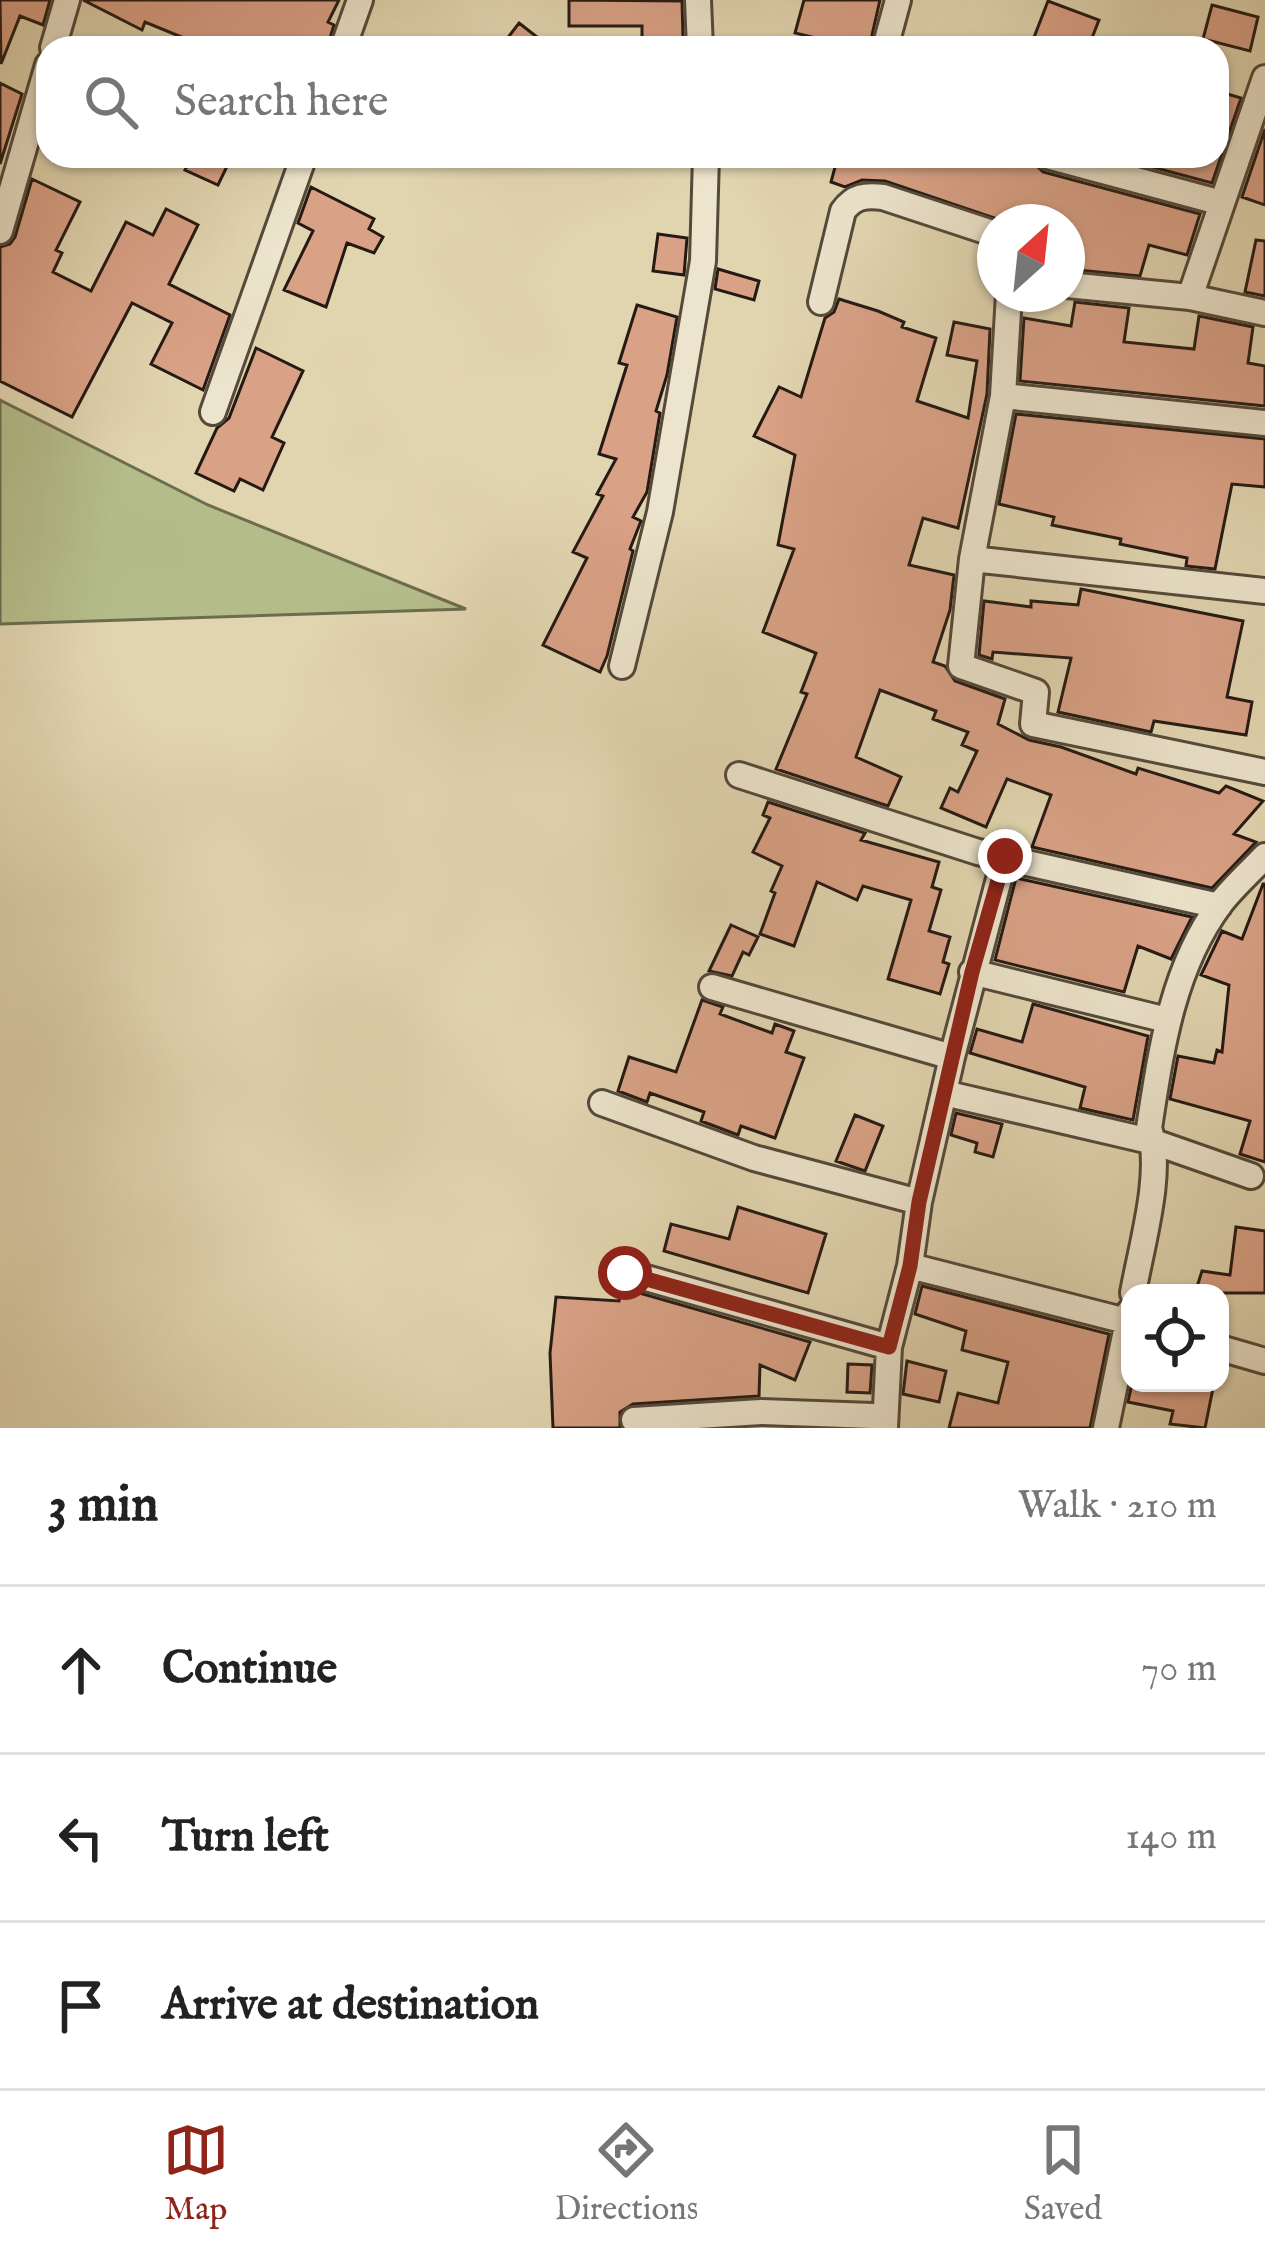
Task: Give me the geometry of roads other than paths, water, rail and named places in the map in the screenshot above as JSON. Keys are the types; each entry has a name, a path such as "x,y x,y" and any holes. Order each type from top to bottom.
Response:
{"street":[{"path":"56,36 67,0"},
{"path":"347,36 360,0"},
{"path":"698,0 700,36"},
{"path":"888,36 898,0"},
{"path":"1190,297 1265,78"},
{"path":"0,231 36,106"},
{"path":"213,412 300,168"},
{"path":"622,666 660,512 703,261 706,168"},
{"path":"1092,168 1222,203"},
{"path":"821,302 843,211 852,200 883,196 977,227"},
{"path":"1085,287 1190,297 1265,313"},
{"path":"1011,312 1003,396 972,559 961,666 1036,692 1033,724 1265,772"},
{"path":"1003,396 1265,423"},
{"path":"972,559 1265,591"},
{"path":"739,776 978,852 1219,906"},
{"path":"883,1428 889,1347 910,1266 919,1202 972,972 1005,856"},
{"path":"1135,1284 1150,1192 1154,1142 1149,1128 1167,1020 1185,970 1219,906 1265,856"},
{"path":"972,972 1167,1020"},
{"path":"712,987 952,1057"},
{"path":"944,1093 1154,1142 1251,1176"},
{"path":"602,1103 754,1158 919,1202"},
{"path":"910,1266 1121,1316"},
{"path":"625,1273 889,1347"},
{"path":"1229,1351 1265,1361"},
{"path":"1106,1428 1121,1359"},
{"path":"634,1420 761,1412 873,1416 883,1428"}]}
